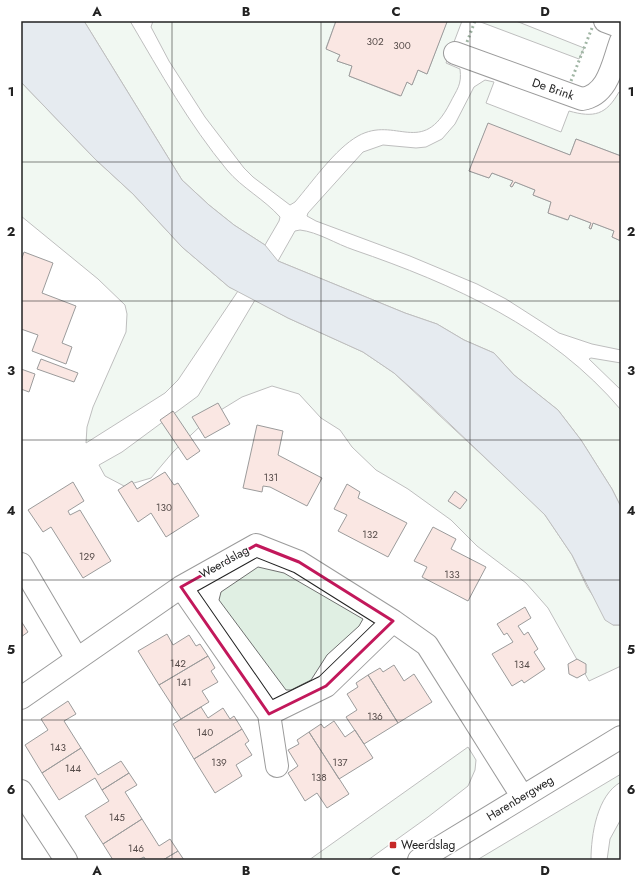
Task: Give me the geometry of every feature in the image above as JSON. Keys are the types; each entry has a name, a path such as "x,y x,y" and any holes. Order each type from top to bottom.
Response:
{"street":[{"path":"605,21 621,27"},
{"name":"De Brink","path":"455,53 582,98 591,98 600,91 606,82 621,41"},
{"name":"Weerdslag","path":"21,698 180,587 256,545 299,562 393,621 427,645 522,796"},
{"path":"21,564 77,659"},
{"path":"180,587 269,714 277,766"},
{"path":"269,714 326,686 393,621"},
{"name":"Harenbergweg","path":"419,860 621,737"},
{"path":"21,790 66,860"}],"highlighted area":[{"path":"256,545 299,562 393,621 326,686 269,714 181,587"}],"green space":[{"path":"84,21 130,21 176,97 213,152 233,176 280,217 265,245 234,225 209,205 182,180"},
{"path":"153,21 336,21 326,48 340,55 337,61 352,66 349,76 400,96 407,82 412,85 418,70 427,74 447,21 462,21 446,63 460,69 460,83 440,119 429,128 419,132 384,130 372,131 358,136 333,157 295,202 290,205 253,177 244,168 205,117 169,61 151,27"},
{"path":"478,21 516,21 584,48 579,59"},
{"path":"485,80 494,82 486,103 561,132 569,111 586,114 598,113 609,106 619,92 621,92 621,156 576,139 570,155 488,124 469,171 489,178 492,173 513,181 510,186 512,187 515,182 535,190 533,195 551,202 548,213 567,220 570,215 591,223 589,228 591,229 593,223 614,231 612,237 621,241 621,350 592,344 559,333 506,299 477,284 410,256 316,221 307,216 308,213 363,152 383,145 416,148 426,147 442,139 455,124 474,87"},
{"path":"21,82 95,159 133,194 182,247 229,287 238,291 178,380 165,393 86,443 87,427 93,407 126,332 127,314 125,305 98,279 21,216"},
{"path":"295,231 307,231 347,248 391,263 464,294 499,312 532,332 564,355 594,381 621,410 621,507 612,489 581,440 558,410 514,375 494,353 464,340 437,324 405,313 278,261"},
{"path":"255,300 288,318 363,352 394,373 545,515 572,555 587,587 613,625 621,625 621,666 589,681 548,608 526,583 477,546 451,520 408,489 376,470 352,447 340,430 321,418 299,394 272,386 242,397 211,416 173,452 151,478 124,486 105,476 99,465 122,452 198,396"},
{"path":"591,358 621,363 621,390 589,359"},
{"path":"258,567 284,573 363,619 359,626 327,655 311,680 291,690 286,690 219,600 221,592"},
{"path":"468,747 476,760 475,770 468,786 368,860 309,860"},
{"path":"621,774 621,782 606,796 597,816 592,839 591,860 477,860"},
{"path":"621,819 621,860 607,860 610,839"}],"shaded area":[{"path":"21,21 84,21 182,180 209,205 234,225 265,245 278,261 405,313 437,324 464,340 494,353 514,375 558,410 581,440 612,489 621,507 621,625 613,625 605,620 572,555 545,515 430,405 394,373 363,352 288,318 229,287 182,247 133,194 95,159 21,82"}],"building":[{"path":"336,21 447,22 427,74 418,70 412,85 407,82 401,96 349,76 352,66 337,61 340,55 326,49"},
{"path":"488,123 570,155 576,139 621,156 621,241 612,237 614,231 593,223 591,229 589,228 591,223 570,215 568,220 548,213 551,202 533,195 535,190 515,182 512,187 510,186 513,181 492,173 489,178 469,171"},
{"path":"24,252 53,263 42,293 76,306 62,343 72,347 66,364 32,351 38,335 21,329 21,261"},
{"path":"41,359 78,373 74,382 37,369"},
{"path":"21,369 35,374 29,392 21,389"},
{"path":"218,403 230,424 205,438 192,417"},
{"path":"173,411 200,451 187,460 160,420"},
{"path":"257,425 283,431 278,455 322,478 307,506 270,487 263,486 262,492 243,488"},
{"path":"165,472 174,485 178,483 199,516 166,537 151,513 138,522 118,490 132,481 137,489"},
{"path":"73,482 84,501 68,511 70,515 80,510 111,561 83,578 51,527 43,532 28,510"},
{"path":"347,484 360,492 358,498 407,523 388,557 338,531 347,515 334,509"},
{"path":"455,491 467,500 460,509 448,501"},
{"path":"433,527 456,539 451,549 486,567 468,601 422,577 427,567 414,561"},
{"path":"525,607 531,618 518,626 524,635 528,632 538,649 534,652 545,669 524,683 522,680 512,686 492,654 513,642 507,633 504,635 497,624"},
{"path":"21,621 28,632 21,637"},
{"path":"167,634 173,645 189,635 196,646 200,644 208,656 159,685 138,651"},
{"path":"208,656 215,668 211,671 218,682 202,691 209,702 181,719 159,685"},
{"path":"577,659 586,664 586,673 577,678 569,674 568,664"},
{"path":"394,665 404,681 414,674 432,702 398,723 368,675 380,668 383,672"},
{"path":"368,675 398,723 364,744 346,717 357,710 347,694 358,687 356,683"},
{"path":"68,701 76,714 64,721 81,748 42,773 25,745 48,730 41,719"},
{"path":"201,707 208,718 223,708 230,719 234,716 242,729 194,759 173,724"},
{"path":"334,721 345,737 355,730 373,758 339,779 309,732 321,724 324,728"},
{"path":"242,729 249,741 245,744 252,755 236,765 242,776 215,793 194,759"},
{"path":"309,732 349,794 327,808 317,793 305,801 288,773 298,766 288,750 299,744 297,740"},
{"path":"81,748 98,775 121,761 129,773 102,790 95,778 59,800 42,773"},
{"path":"129,773 137,785 125,792 142,819 103,844 85,816 109,801 102,790"},
{"path":"142,819 159,846 170,839 178,851 163,860 146,860 144,857 138,860 113,860 103,844"},
{"path":"178,851 184,860 163,860"}],"hedge":[{"path":"467,42 475,21"},
{"path":"571,81 592,28"}],"place":[{"name":"Weerdslag","path":"393,845"}]}
